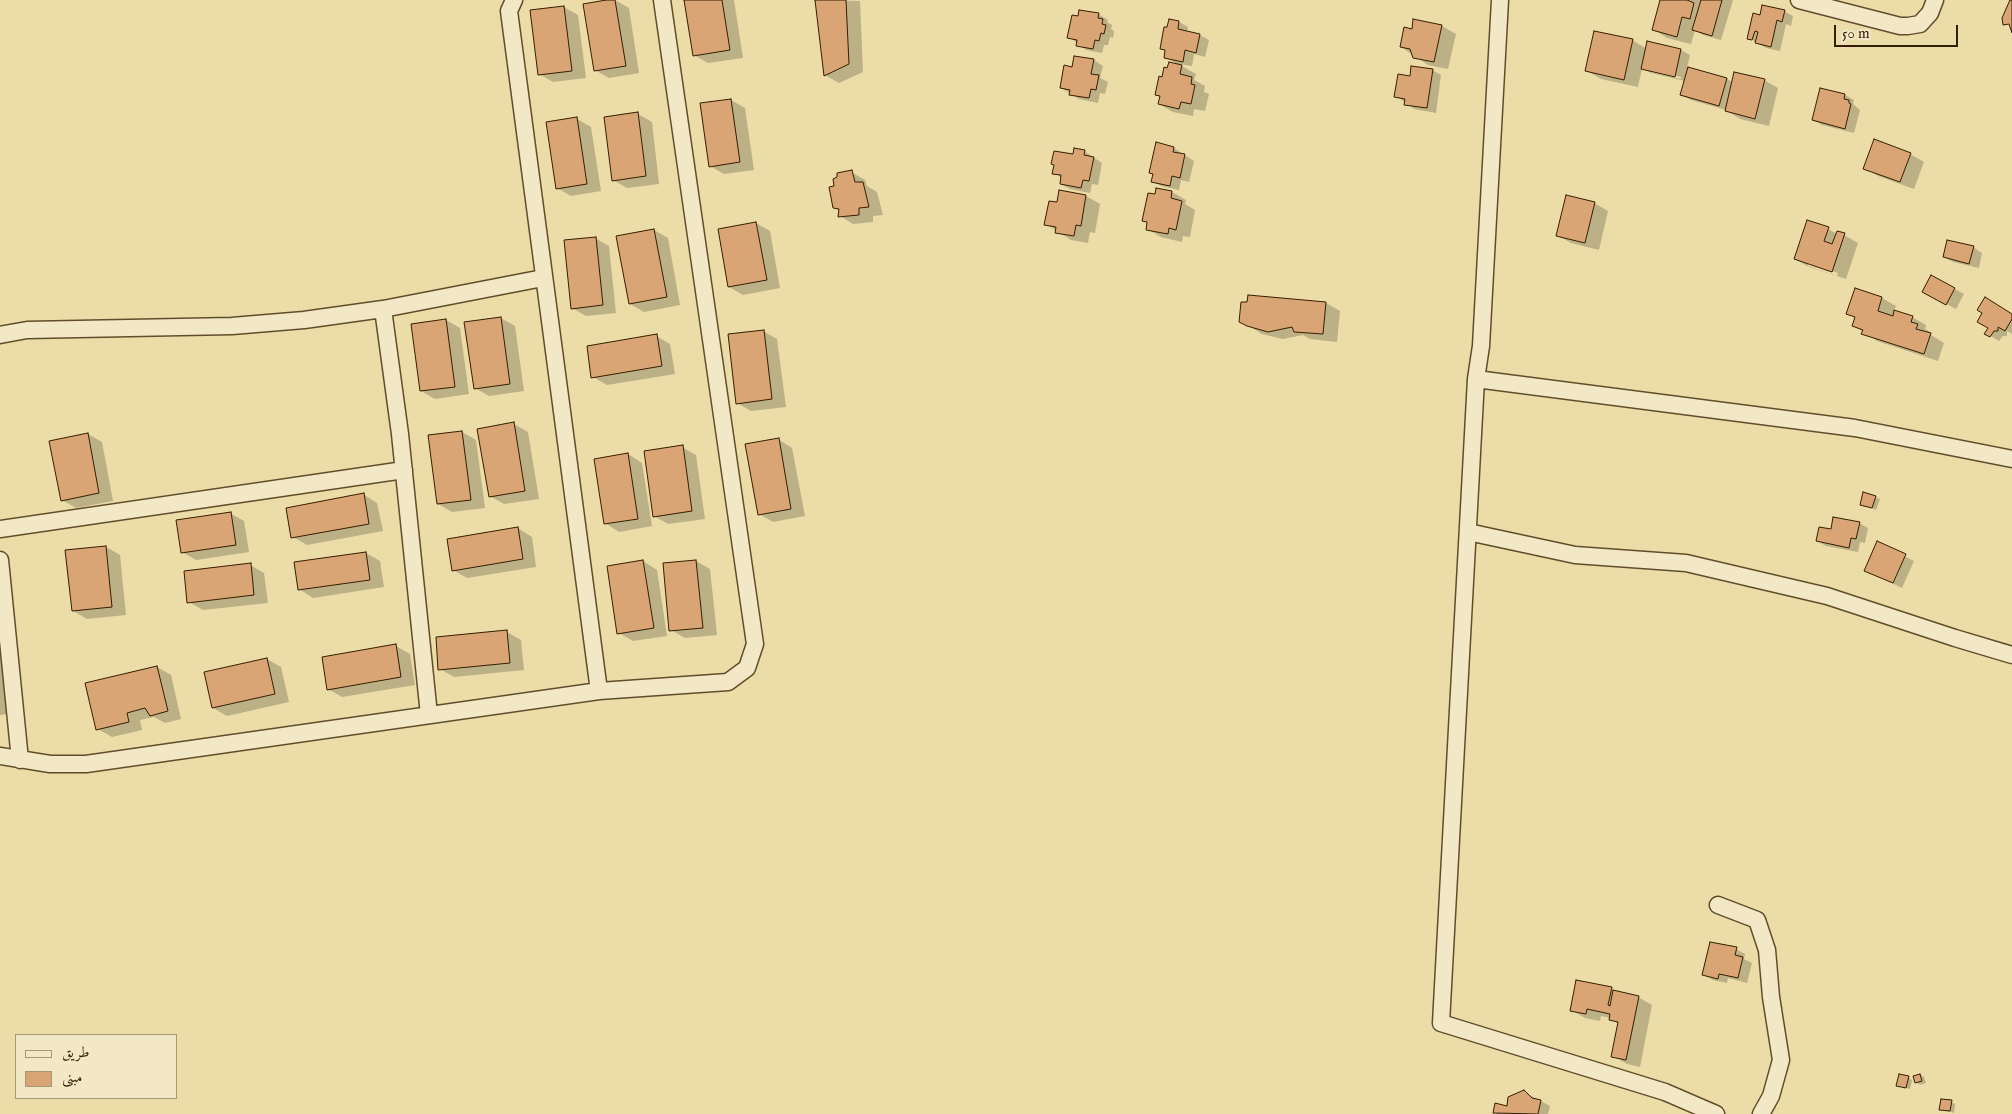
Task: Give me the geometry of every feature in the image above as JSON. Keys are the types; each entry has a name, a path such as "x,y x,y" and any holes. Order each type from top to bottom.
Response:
{"street":[{"path":"514,0 509,11 598,691"},
{"path":"0,756 50,764 86,764 598,691 728,682 747,668 755,644 662,0"},
{"path":"1500,0 1481,346 1476,379 1441,1023 1665,1092 1716,1114"},
{"path":"1799,0 1900,26 1908,26 1920,24 1930,13 1935,0"},
{"path":"0,334 27,330 232,326 304,320 383,309 543,278"},
{"path":"383,309 404,470 429,715"},
{"path":"1476,379 1855,428 2012,459"},
{"path":"0,530 404,470"},
{"path":"1468,532 1575,555 1686,563 1827,596 2012,655"},
{"path":"0,560 20,760"},
{"path":"1718,905 1758,920 1767,950 1771,997 1781,1060 1772,1096 1761,1114"}],"building":[{"path":"615,0 626,66 594,71 583,4"},
{"path":"684,0 722,0 730,50 693,56"},
{"path":"815,0 846,0 849,64 824,76"},
{"path":"1660,0 1687,0 1694,3 1690,19 1682,17 1677,37 1652,30"},
{"path":"1701,0 1722,0 1712,36 1692,30"},
{"path":"2010,0 2012,0 2012,33 2009,24 2003,25 2002,18"},
{"path":"1762,5 1785,10 1782,22 1777,20 1771,47 1755,43 1758,32 1755,31 1752,40 1747,39 1753,13 1760,15"},
{"path":"564,6 572,71 538,75 530,10"},
{"path":"1079,10 1099,13 1098,18 1103,19 1102,24 1106,25 1104,34 1101,33 1099,41 1095,40 1093,49 1076,46 1077,40 1067,38 1072,15 1078,16"},
{"path":"1169,19 1179,21 1178,29 1200,34 1196,53 1185,50 1183,62 1164,58 1165,50 1160,49 1164,27 1167,27"},
{"path":"1413,19 1442,25 1434,62 1413,58 1410,49 1400,47 1404,27 1412,29"},
{"path":"1594,31 1633,39 1624,80 1585,71"},
{"path":"1647,41 1681,49 1675,77 1641,69"},
{"path":"1074,56 1094,59 1091,74 1099,75 1096,90 1091,89 1089,98 1069,95 1070,90 1060,88 1064,65 1072,67"},
{"path":"1169,62 1182,65 1180,74 1192,77 1191,84 1195,85 1191,104 1181,102 1179,109 1158,104 1160,96 1155,95 1159,76 1162,77 1164,67 1167,68"},
{"path":"1411,66 1433,69 1427,108 1404,105 1405,99 1394,97 1398,74 1410,76"},
{"path":"1688,67 1727,78 1719,106 1680,95"},
{"path":"1734,72 1765,79 1755,119 1725,111"},
{"path":"1820,88 1845,94 1844,99 1849,100 1851,104 1845,129 1812,120"},
{"path":"731,99 740,162 709,167 700,103"},
{"path":"638,112 646,176 612,181 604,117"},
{"path":"577,117 587,184 556,189 546,122"},
{"path":"1874,139 1911,153 1900,182 1863,169"},
{"path":"1156,142 1174,147 1173,152 1185,154 1180,178 1172,176 1170,186 1151,182 1153,174 1149,173"},
{"path":"1074,148 1085,150 1084,155 1094,157 1089,181 1083,180 1081,188 1060,184 1061,175 1052,174 1054,165 1051,164 1054,151 1073,154"},
{"path":"852,170 855,182 863,182 869,207 859,208 859,215 838,217 839,209 833,208 829,187 834,186 833,179 837,177 837,173"},
{"path":"1156,188 1172,191 1171,198 1182,201 1176,230 1169,228 1168,234 1146,230 1147,222 1142,221 1148,193 1155,194"},
{"path":"1059,190 1086,195 1081,226 1076,225 1074,236 1055,233 1056,227 1044,225 1049,201 1057,202"},
{"path":"1566,195 1595,202 1585,243 1556,236"},
{"path":"1807,220 1829,227 1824,241 1832,244 1837,231 1845,233 1832,272 1794,259"},
{"path":"756,222 767,280 728,287 718,229"},
{"path":"654,229 667,297 629,304 616,236"},
{"path":"596,237 603,305 571,309 564,240"},
{"path":"1947,240 1974,246 1969,264 1943,257"},
{"path":"1931,275 1955,288 1946,305 1922,292"},
{"path":"1855,288 1882,297 1878,311 1893,316 1894,310 1913,316 1911,322 1918,324 1916,329 1931,333 1924,354 1861,334 1863,330 1852,326 1855,317 1846,314"},
{"path":"1248,295 1326,302 1323,334 1294,332 1292,327 1268,332 1239,322 1241,302 1247,302"},
{"path":"1985,297 2012,314 2012,319 2005,331 1998,327 1998,331 1994,331 1990,337 1984,334 1988,328 1977,322 1982,313 1977,310"},
{"path":"501,317 510,384 474,389 464,322"},
{"path":"446,319 455,387 420,391 411,324"},
{"path":"764,330 772,399 736,404 728,334"},
{"path":"657,334 662,366 591,378 587,346"},
{"path":"514,422 525,491 489,497 477,429"},
{"path":"462,431 471,500 437,504 428,435"},
{"path":"88,433 99,493 61,501 49,441"},
{"path":"779,438 791,509 758,515 745,444"},
{"path":"683,445 692,511 653,517 644,451"},
{"path":"628,453 638,519 604,524 594,459"},
{"path":"1863,492 1876,496 1872,508 1860,505"},
{"path":"364,493 369,524 291,538 286,508"},
{"path":"231,512 236,545 181,553 176,520"},
{"path":"1833,517 1860,522 1856,539 1851,538 1849,548 1816,541 1819,527 1831,529"},
{"path":"518,527 523,559 452,571 447,539"},
{"path":"1877,541 1906,554 1893,583 1864,571"},
{"path":"106,546 112,607 72,611 65,550"},
{"path":"366,552 370,580 298,590 294,562"},
{"path":"643,560 654,628 617,634 607,566"},
{"path":"696,560 703,628 669,631 663,563"},
{"path":"251,563 254,595 187,603 184,571"},
{"path":"507,630 510,663 438,670 436,637"},
{"path":"396,644 401,677 327,690 322,657"},
{"path":"267,658 275,694 212,708 204,672"},
{"path":"157,666 168,711 150,716 145,708 127,713 129,722 96,730 85,683"},
{"path":"1710,942 1737,947 1735,955 1743,957 1738,978 1719,974 1718,979 1702,975"},
{"path":"1576,980 1612,987 1608,1005 1610,1006 1613,990 1639,996 1626,1060 1611,1057 1618,1022 1609,1020 1610,1014 1587,1009 1586,1014 1570,1011"},
{"path":"1899,1074 1909,1076 1906,1088 1896,1086"},
{"path":"1920,1074 1922,1081 1915,1083 1913,1076"},
{"path":"1524,1090 1532,1098 1541,1100 1538,1114 1493,1113 1495,1103 1507,1106 1508,1097"},
{"path":"1941,1099 1952,1100 1950,1111 1939,1110"}]}
